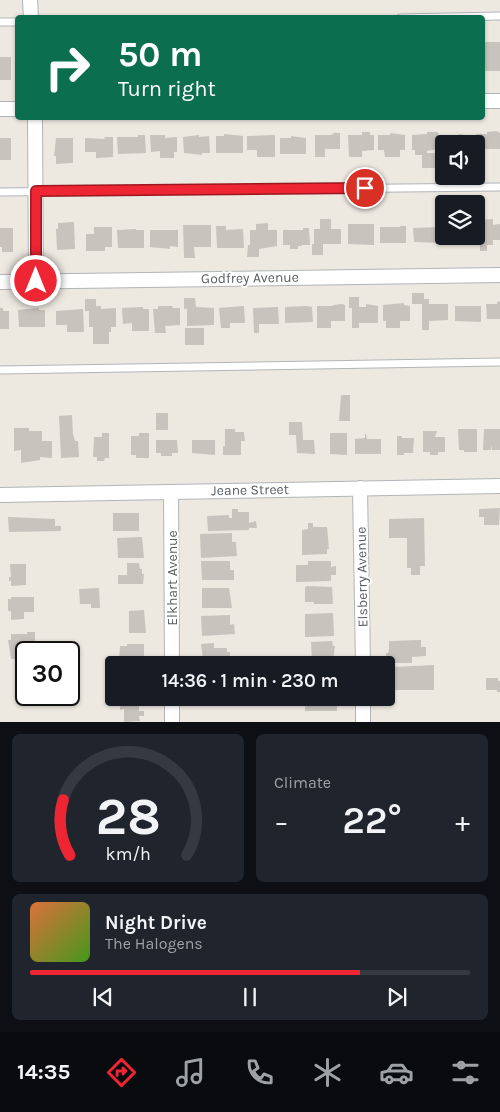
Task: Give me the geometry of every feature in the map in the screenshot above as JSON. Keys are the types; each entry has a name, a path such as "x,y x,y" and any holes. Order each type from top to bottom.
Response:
{"street":[{"path":"30,0 31,15"},
{"path":"485,101 500,101"},
{"path":"0,109 15,109"},
{"path":"35,120 36,281"},
{"name":"Godfrey Avenue","path":"0,282 500,274"},
{"name":"Jeane Street","path":"0,495 500,486"},
{"name":"Elsberry Avenue","path":"360,488 363,656"},
{"name":"Elkhart Avenue","path":"171,492 172,656"},
{"path":"172,706 172,722"},
{"path":"363,706 364,722"}],"lane":[{"path":"485,16 500,16"},
{"path":"0,22 15,22"},
{"path":"0,192 500,187"},
{"path":"0,370 500,362"}],"building":[{"path":"485,42 500,42 500,71 485,71"},
{"path":"0,57 11,57 11,80 0,80"},
{"path":"497,131 500,133 500,149 485,149 485,135 476,134 487,134 487,132"},
{"path":"362,132 370,132 370,135 374,135 374,150 362,151 362,157 349,157 348,135 362,135"},
{"path":"427,132 438,132 438,135 435,135 435,150 427,151 427,153 435,153 435,168 422,168 422,155 415,155 415,150 412,150 412,135 427,134"},
{"path":"333,133 340,133 340,149 325,149 325,157 315,157 315,135 333,135"},
{"path":"390,133 405,135 405,150 400,150 400,157 385,157 384,150 378,150 378,135 390,135"},
{"path":"224,134 243,136 243,153 216,153 216,136 224,136"},
{"path":"138,135 145,135 146,153 118,154 117,137 138,137"},
{"path":"150,135 165,135 165,138 177,137 177,152 174,152 174,158 160,158 160,151 151,152"},
{"path":"199,135 199,137 209,136 210,153 202,153 202,155 184,153 183,137"},
{"path":"275,135 275,157 257,157 257,150 247,150 247,136"},
{"path":"291,136 306,138 306,154 280,154 280,138 291,138"},
{"path":"104,137 113,137 113,157 96,158 96,152 85,152 85,138 105,139"},
{"path":"0,138 11,138 11,160 0,160"},
{"path":"56,138 73,138 73,163 56,164 56,156 54,156"},
{"path":"320,219 331,219 331,229 341,229 341,244 323,244 323,255 312,255 314,229 320,229"},
{"path":"493,219 493,225 500,224 500,240 493,240 493,245 487,245 487,251 480,251 480,245 485,245 485,220"},
{"path":"74,222 75,249 57,250 56,229 58,229 58,223"},
{"path":"268,223 268,230 277,230 277,246 259,249 259,257 247,257 248,245 250,245 250,230 256,230 256,224"},
{"path":"348,224 374,224 374,245 348,244"},
{"path":"183,225 211,225 211,247 194,247 195,258 184,258"},
{"path":"216,226 226,226 226,230 243,229 244,248 217,248"},
{"path":"406,226 406,243 380,243 380,227"},
{"path":"94,227 112,227 112,247 105,247 105,251 86,251 86,234 94,234"},
{"path":"435,227 435,243 414,242 413,228"},
{"path":"0,228 13,228 13,252 2,252 2,247 0,247"},
{"path":"303,228 309,228 310,245 298,246 298,249 290,249 290,245 283,245 283,230 303,230"},
{"path":"117,230 144,230 144,248 118,248"},
{"path":"150,230 178,230 178,247 170,246 170,249 150,247"},
{"path":"412,293 424,293 424,299 429,299 429,304 448,304 448,320 429,321 429,330 422,330 422,304 412,304"},
{"path":"349,297 359,297 359,307 366,307 366,304 378,306 378,323 359,323 359,328 352,328 352,308 349,308"},
{"path":"184,298 195,298 196,307 214,308 214,325 187,326 187,309 184,309"},
{"path":"85,299 96,299 96,306 101,306 101,309 116,308 116,327 111,327 109,344 93,344 93,327 89,327 89,311 85,311"},
{"path":"500,301 500,319 487,319 486,304 497,304"},
{"path":"404,303 404,305 410,306 410,321 400,321 400,328 386,328 386,321 383,321 383,305"},
{"path":"345,305 345,321 331,321 331,328 317,328 317,306"},
{"path":"158,306 180,308 180,325 165,326 166,333 155,333 153,309 158,309"},
{"path":"244,306 245,323 230,323 230,328 221,328 219,308"},
{"path":"455,306 481,306 481,322 455,321"},
{"path":"143,307 143,309 149,309 149,331 132,331 132,323 123,324 122,308"},
{"path":"278,307 279,324 259,324 259,333 254,333 253,308"},
{"path":"285,307 312,307 313,322 285,323"},
{"path":"0,308 3,308 3,311 9,311 9,329 0,329"},
{"path":"39,308 39,310 45,310 45,327 19,327 18,310"},
{"path":"83,309 84,332 67,332 67,325 56,325 56,311"},
{"path":"185,328 204,328 204,345 185,345"},
{"path":"341,395 350,395 350,421 339,421"},
{"path":"156,413 168,413 168,430 156,430"},
{"path":"72,415 73,434 75,441 78,441 79,457 61,458 59,416"},
{"path":"289,422 302,422 303,440 314,440 315,454 297,453 296,435 289,435"},
{"path":"14,428 29,428 29,431 42,431 42,441 52,441 52,458 40,457 40,460 21,463 21,450 14,451"},
{"path":"225,429 235,429 235,432 244,432 245,441 241,441 241,455 223,455"},
{"path":"458,429 477,429 477,452 459,450"},
{"path":"484,429 500,429 500,450 492,450 492,445 491,450 483,450"},
{"path":"423,431 437,431 435,437 445,437 445,452 438,452 438,455 430,455 430,452 423,452"},
{"path":"102,433 109,433 109,458 105,458 104,461 97,461 97,457 93,457 94,437 102,437"},
{"path":"139,433 149,433 149,458 136,458 136,455 131,455 131,436 139,436"},
{"path":"330,433 347,433 347,455 330,454"},
{"path":"365,434 367,439 381,439 381,454 355,454 355,439 365,438"},
{"path":"397,436 414,438 413,453 397,455"},
{"path":"156,440 177,440 178,453 172,453 172,456 161,456 161,453 156,453"},
{"path":"192,440 215,440 215,455 192,453"},
{"path":"500,508 499,525 484,525 484,517 479,517 479,509"},
{"path":"232,509 238,509 238,512 249,512 249,523 256,521 257,528 249,528 249,530 208,531 207,516 229,515 229,518 232,518"},
{"path":"113,513 139,513 139,531 113,531"},
{"path":"8,517 55,519 55,526 61,526 61,531 9,532"},
{"path":"424,518 425,566 420,566 420,575 411,575 411,568 407,568 407,538 389,538 389,519"},
{"path":"308,523 313,523 313,527 327,527 329,549 327,549 327,554 302,555 302,530 308,529"},
{"path":"232,533 232,542 236,542 237,556 201,558 200,534"},
{"path":"142,537 144,558 118,558 117,538"},
{"path":"201,561 230,561 230,570 234,570 234,580 202,580"},
{"path":"308,561 331,561 331,567 336,566 336,575 331,575 331,581 296,582 296,565 308,565"},
{"path":"127,563 139,563 142,574 144,574 143,584 118,584 118,575 127,575"},
{"path":"10,564 26,564 26,585 11,586 11,581 9,581 9,577 11,577"},
{"path":"305,587 332,587 333,604 305,602"},
{"path":"99,588 100,608 91,608 91,604 80,604 79,589"},
{"path":"202,588 229,588 232,608 202,608"},
{"path":"11,597 34,597 34,612 24,612 24,619 11,620 11,611 8,611 8,599 11,599"},
{"path":"144,610 146,633 129,633 129,611"},
{"path":"333,613 334,636 305,637 305,614"},
{"path":"230,615 230,625 234,624 235,634 202,636 201,616"},
{"path":"27,632 35,632 35,641 15,641 15,659 11,659 8,640 11,640 11,634 27,634"},
{"path":"421,640 421,647 426,647 426,656 412,657 412,663 395,663 395,656 386,656 389,649 389,641"},
{"path":"332,641 333,646 335,646 334,656 312,656 311,642"},
{"path":"214,643 214,648 227,648 230,656 203,656 201,644"},
{"path":"127,644 144,644 144,656 119,656 120,646 127,646"},
{"path":"434,665 434,690 395,690 395,667"},
{"path":"486,678 498,678 498,681 500,681 500,692 497,692 497,690 486,690"},
{"path":"120,706 139,706 139,711 144,711 144,716 139,716 140,721 124,722 124,709 120,710"},
{"path":"305,706 337,706 337,711 305,711"}],"route":[{"path":"36,281 36,191 365,188"}]}
